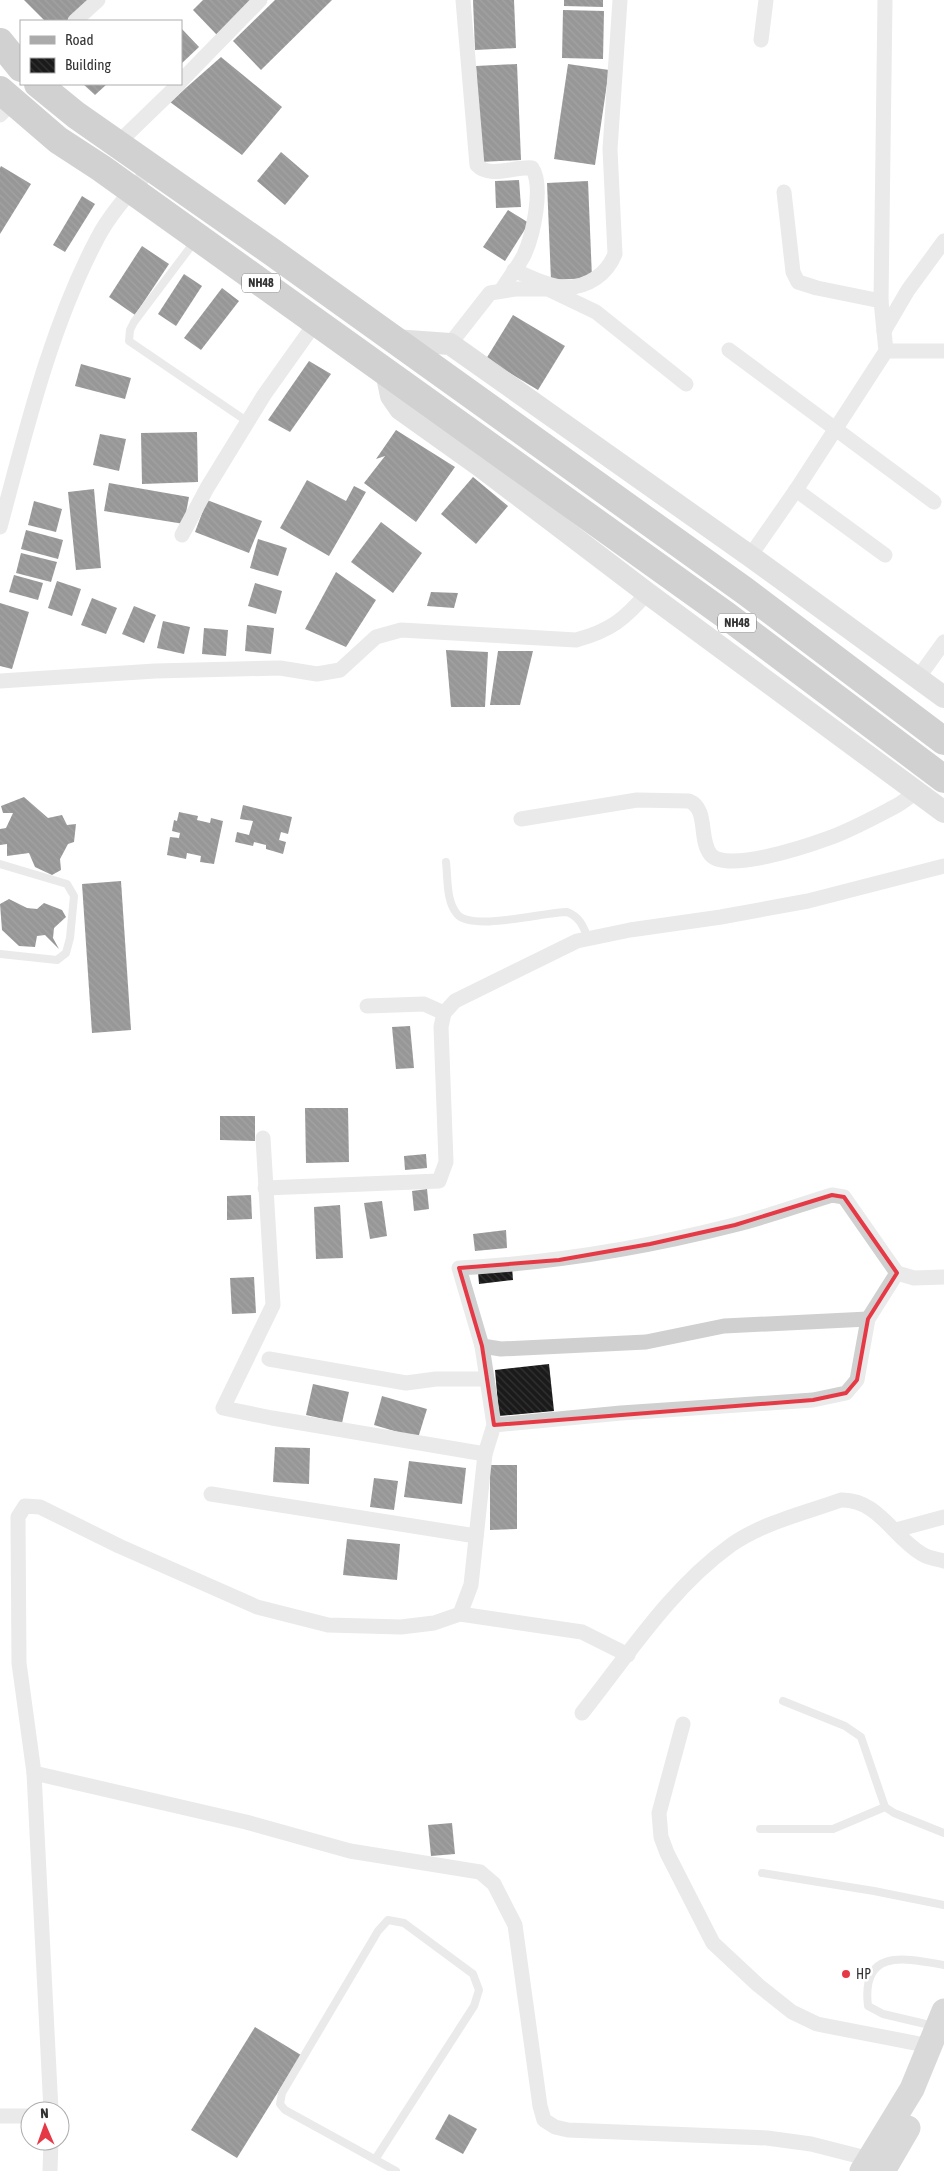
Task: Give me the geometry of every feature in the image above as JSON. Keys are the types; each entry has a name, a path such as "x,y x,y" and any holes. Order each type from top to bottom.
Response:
{"highway":[{"path":"0,42 20,67"},
{"name":"NH48","path":"39,85 76,116 118,143 272,252 745,591 944,741"},
{"name":"NH48","path":"4,102 132,190 727,616 944,779"},
{"path":"254,277 272,252"}],"main road":[{"path":"872,2167 939,2034"}],"street":[{"path":"76,20 98,0"},
{"path":"182,81 260,0"},
{"path":"463,0 477,165 482,170 491,172 523,167 532,168 536,174 538,190 531,238 523,256 501,291"},
{"path":"514,270 538,281 561,287 581,287 598,277 612,262 615,254 610,149 620,0"},
{"path":"761,40 766,0"},
{"path":"750,556 836,430 886,351 881,301 885,0"},
{"path":"118,143 178,85"},
{"path":"0,527 41,377 78,280 98,238 132,190 152,167"},
{"path":"784,192 793,272 798,282 881,301"},
{"path":"884,331 908,290 944,241"},
{"path":"450,344 490,292 548,288 596,312 686,384"},
{"path":"182,535 207,488 248,422 316,322"},
{"path":"394,340 450,344 750,556 944,698"},
{"path":"729,350 934,502"},
{"path":"886,351 944,351"},
{"path":"386,372 391,396 400,409 480,466 647,593 944,812"},
{"path":"796,490 885,555"},
{"path":"0,681 184,670 280,668 317,674 340,670 376,637 401,630 576,640 601,633 630,613 647,593"},
{"path":"918,678 944,642"},
{"path":"521,818 637,800 677,799 689,801 695,803 699,810 707,846 712,855 723,862 754,859 829,838 897,806 916,792"},
{"path":"265,1188 439,1181 446,1162 442,1054 444,1013 455,1001 577,941 808,901 944,866"},
{"path":"367,1006 424,1004 444,1013"},
{"path":"263,1138 273,1304 223,1408 485,1454"},
{"path":"460,1614 471,1585 485,1454 494,1425 482,1346 459,1268 559,1260 650,1244 735,1225 832,1195 844,1197 897,1273 914,1278 944,1277"},
{"path":"494,1425 621,1413 813,1400 846,1393 857,1380 868,1319 897,1273"},
{"path":"482,1346 501,1349 646,1342 724,1326 868,1319"},
{"path":"270,1359 406,1383 436,1379 487,1379"},
{"path":"210,1494 476,1536"},
{"path":"582,1712 668,1606 702,1569 732,1544 764,1528 840,1500 853,1499 870,1507 896,1530 909,1545 924,1556 944,1561"},
{"path":"50,2101 34,1773 19,1663 18,1516 25,1506 40,1507 118,1546 257,1607 328,1626 402,1627 434,1623 460,1614 582,1632 628,1655"},
{"path":"896,1530 944,1517"},
{"path":"683,1724 659,1813 661,1837 666,1853 713,1943 758,1985 792,2012 817,2024 939,2034"},
{"path":"34,1773 246,1822 350,1851 480,1872 494,1884 515,1925 540,2106 544,2120 555,2127 568,2130 767,2138 811,2144 872,2167"},
{"path":"0,2116 20,2116"},
{"path":"50,2171 51,2151"}],"lane":[{"path":"198,237 134,322 130,330 129,341 248,422"},
{"path":"446,862 450,903 458,916 471,921 490,922 567,912 575,915 580,920 588,938"},
{"path":"0,864 67,884 74,896 70,938 66,953 57,960 0,954"},
{"path":"783,1701 846,1726 861,1737 885,1807 894,1813 944,1833"},
{"path":"760,1829 832,1829 885,1807"},
{"path":"762,1873 874,1890 944,1905"},
{"path":"376,2158 474,2006 479,1990 473,1974 404,1923 388,1920 378,1931 282,2093 280,2104 285,2110 376,2158 396,2171"},
{"path":"939,2034 883,2014 868,2006 866,1993 873,1969 886,1960 905,1958 944,1965"}],"highlighted area":[{"path":"832,1195 844,1197 897,1273 868,1319 857,1380 846,1393 813,1400 494,1425 482,1346 459,1268 559,1260 650,1244 735,1225"}],"building":[{"path":"24,0 91,0 69,20 44,20"},
{"path":"203,0 254,0 217,35 193,10"},
{"path":"275,0 332,0 261,70 233,41"},
{"path":"473,0 514,0 516,48 475,50"},
{"path":"564,0 603,0 603,7 564,6"},
{"path":"563,10 604,11 603,59 562,58"},
{"path":"182,29 199,47 182,63"},
{"path":"221,57 282,107 242,155 170,102"},
{"path":"517,64 521,160 480,162 476,66"},
{"path":"568,64 609,70 595,165 554,159"},
{"path":"84,85 106,85 95,95"},
{"path":"281,152 309,176 285,205 257,181"},
{"path":"1,166 31,184 0,234 0,168"},
{"path":"519,180 521,207 496,208 495,181"},
{"path":"588,181 592,278 551,280 547,183"},
{"path":"82,196 95,204 65,252 53,245"},
{"path":"508,210 529,223 505,261 483,247"},
{"path":"142,246 169,264 135,315 109,297"},
{"path":"184,274 202,286 176,326 158,314"},
{"path":"222,288 239,301 201,350 184,338"},
{"path":"513,315 565,346 538,390 486,359"},
{"path":"309,361 331,374 290,432 268,420"},
{"path":"81,364 131,378 125,399 75,386"},
{"path":"396,430 455,467 416,522 364,483 385,456 376,459"},
{"path":"197,432 198,482 142,484 141,433"},
{"path":"100,434 126,439 119,471 93,465"},
{"path":"473,477 508,506 476,544 441,514"},
{"path":"307,480 346,501 354,486 366,492 329,556 280,528"},
{"path":"109,483 189,497 184,524 104,511"},
{"path":"94,489 101,568 76,570 68,492"},
{"path":"207,500 262,521 249,553 195,532"},
{"path":"34,501 62,509 56,532 28,525"},
{"path":"381,522 422,553 393,593 351,562"},
{"path":"26,530 63,540 58,559 21,549"},
{"path":"258,539 287,548 278,576 250,568"},
{"path":"21,553 57,562 51,582 16,573"},
{"path":"336,572 376,600 346,647 305,629"},
{"path":"14,575 43,583 38,600 9,592"},
{"path":"57,581 81,589 72,616 48,608"},
{"path":"255,583 282,591 276,614 248,606"},
{"path":"431,592 458,593 454,608 427,606"},
{"path":"92,598 117,608 106,634 81,625"},
{"path":"0,603 29,612 12,669 0,666"},
{"path":"134,606 156,615 144,643 122,634"},
{"path":"163,621 190,627 184,654 157,648"},
{"path":"247,625 274,628 271,654 245,651"},
{"path":"204,628 228,630 226,656 202,654"},
{"path":"446,650 488,652 485,707 451,707"},
{"path":"498,651 533,651 520,705 490,705"},
{"path":"24,797 48,818 62,815 67,825 76,824 74,842 68,844 60,859 61,870 52,875 35,867 29,853 7,856 7,844 0,845 0,829 6,828 13,813 3,813 1,806"},
{"path":"243,805 292,817 288,834 281,832 279,840 286,842 283,854 266,849 266,845 254,842 253,846 235,842 237,832 249,835 253,821 240,819"},
{"path":"179,812 198,816 197,820 210,823 211,818 223,821 214,864 200,862 201,856 187,853 186,859 167,855 170,837 179,838 180,833 172,831 174,820 177,821"},
{"path":"121,881 131,1030 92,1033 82,884"},
{"path":"9,899 27,908 37,909 44,903 62,910 66,917 54,928 53,938 59,949 45,935 37,936 35,947 19,946 2,930 0,904"},
{"path":"410,1026 414,1068 396,1069 392,1027"},
{"path":"305,1108 348,1108 349,1162 306,1163"},
{"path":"220,1116 255,1116 255,1141 220,1140"},
{"path":"426,1154 427,1168 405,1170 404,1156"},
{"path":"427,1189 429,1209 414,1211 412,1191"},
{"path":"251,1195 252,1219 227,1220 227,1196"},
{"path":"382,1201 387,1236 370,1239 364,1203"},
{"path":"340,1205 343,1258 316,1259 314,1207"},
{"path":"506,1230 507,1248 475,1251 473,1234"},
{"path":"512,1267 513,1280 479,1284 478,1271"},
{"path":"254,1277 256,1313 232,1314 230,1278"},
{"path":"549,1364 554,1411 499,1416 495,1370"},
{"path":"313,1384 349,1392 342,1423 306,1415"},
{"path":"382,1396 427,1409 418,1438 374,1425"},
{"path":"275,1447 310,1448 309,1484 273,1482"},
{"path":"409,1461 466,1468 462,1504 404,1497"},
{"path":"490,1465 517,1465 517,1529 490,1530"},
{"path":"374,1478 398,1481 394,1510 370,1507"},
{"path":"347,1539 400,1544 397,1580 343,1575"},
{"path":"452,1823 455,1854 431,1856 428,1825"},
{"path":"255,2027 301,2055 237,2158 191,2130"},
{"path":"449,2114 477,2129 463,2154 435,2139"}],"place":[{"name":"HP","path":"846,1974"}]}
